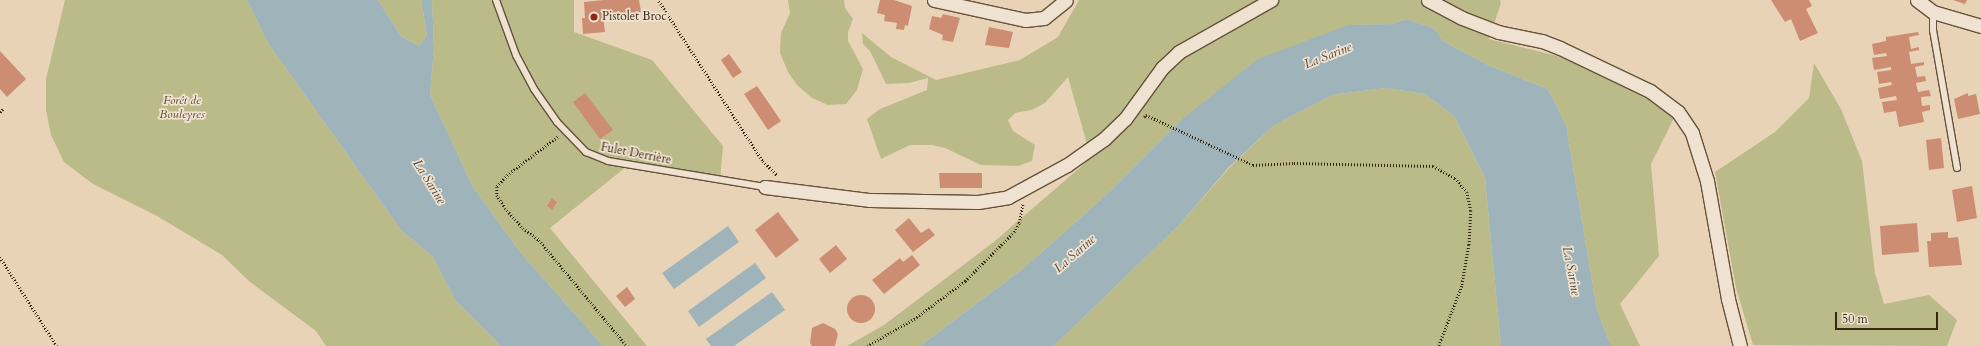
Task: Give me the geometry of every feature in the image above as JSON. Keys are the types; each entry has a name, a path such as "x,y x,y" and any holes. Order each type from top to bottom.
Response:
{"street":[{"path":"934,0 1026,20 1044,18 1066,0"},
{"path":"765,187 870,200 923,202 991,201 1021,191 1067,165 1104,139 1125,118 1170,59 1271,0"},
{"path":"1428,0 1462,18 1498,32 1560,48 1650,91 1678,112 1692,133 1707,181 1728,299 1740,346"},
{"path":"1917,0 1933,12 1981,26"}],"lane":[{"name":"Fulet Derrière","path":"496,0 524,70 545,107 565,131 586,152 608,161 765,187"},
{"path":"1933,12 1933,30 1957,168"}],"path":[{"path":"659,1 763,161 792,191"},
{"path":"0,112 3,109"},
{"path":"1163,123 1253,165 1294,163 1433,166 1455,178 1467,192 1471,211 1469,245 1462,286 1439,346"},
{"path":"565,131 508,175 497,187 497,195 505,208 523,228 539,240 627,346"},
{"path":"867,346 940,301 996,252 1019,223 1023,207 1021,191"},
{"path":"0,257 57,346"}],"green space":[{"name":"Forêt de Bouleyres","path":"65,0 247,0 268,43 401,230 433,257 455,300 501,346 326,346 316,331 250,282 222,255 157,216 93,184 64,162 51,135 46,110 46,79"},
{"path":"378,0 421,0 427,35 419,46 401,36"},
{"path":"432,0 574,0 574,32 652,60 723,146 720,180 626,167 550,228 647,346 603,346 520,252 473,187 430,95 434,47"},
{"path":"788,0 844,0 845,8 853,19 848,32 848,41 863,69 857,90 846,104 828,105 812,98 797,85 788,72 780,53 781,33 790,13"},
{"path":"1079,0 1500,0 1501,3 1489,39 1593,65 1675,116 1651,164 1659,256 1620,304 1640,346 1611,346 1597,310 1566,125 1548,89 1488,65 1443,41 1434,28 1406,19 1392,24 1348,25 1181,120 1105,196 1025,267 920,346 847,346 884,325 995,241 1091,158 1068,77 1045,103 1032,110 1015,113 1008,120 1013,131 1035,145 1032,161 1018,166 981,165 945,148 932,145 910,145 881,159 867,119 880,109 927,90 928,78 909,83 886,84 870,51 863,44 862,33 891,57 936,80 1020,60 1058,37"},
{"path":"1814,63 1841,109 1862,161 1875,273 1884,304 1929,295 1957,320 1947,346 1753,345 1736,288 1715,172 1775,132 1809,98"},
{"path":"1385,88 1425,94 1454,116 1485,178 1501,346 1054,346 1180,224 1230,167 1273,126 1332,95"}],"water":[{"name":"La Sarine","path":"247,0 378,0 401,36 419,46 427,35 421,0 432,0 434,47 430,95 473,187 520,252 603,346 501,346 455,300 433,257 401,230 268,43"},
{"name":"La Sarine","path":"1406,19 1434,28 1443,41 1488,65 1548,89 1566,125 1597,310 1611,346 1501,346 1485,178 1454,116 1425,94 1385,88 1332,95 1273,126 1229,167 1180,224 1054,346 920,346 1025,267 1105,196 1181,120 1258,59 1348,25 1392,24"},
{"path":"728,226 739,242 674,289 662,273"},
{"path":"755,263 766,278 699,327 688,311"},
{"path":"772,292 785,310 734,346 711,346 706,339"}],"building":[{"name":"Pistolet Broc","path":"604,0 639,0 641,12 603,16 605,32 583,34 582,18 585,18 584,2"},
{"path":"880,0 894,0 912,6 908,26 905,25 904,30 896,29 897,23 884,21 885,15 877,13"},
{"path":"1771,0 1809,0 1812,6 1806,9 1818,33 1800,41 1791,19 1785,22"},
{"path":"1953,0 1967,0 1965,4"},
{"path":"943,14 960,18 953,42 942,40 943,35 929,29 932,16 941,18"},
{"path":"989,27 1013,32 1009,48 985,45"},
{"path":"1918,32 1919,35 1909,37 1911,49 1919,47 1919,50 1909,52 1911,64 1924,62 1924,65 1915,67 1917,77 1925,76 1926,81 1916,83 1918,92 1929,90 1931,96 1921,97 1922,106 1930,105 1930,110 1922,112 1924,122 1899,127 1896,111 1884,113 1882,102 1897,100 1896,96 1880,99 1878,88 1892,85 1891,82 1879,84 1877,72 1891,70 1891,67 1874,70 1872,58 1887,56 1886,53 1874,55 1872,44 1886,41 1886,37"},
{"path":"0,51 26,79 7,97 0,89"},
{"path":"729,54 742,72 733,78 721,60"},
{"path":"757,86 781,121 768,130 744,94"},
{"path":"585,93 613,130 600,139 573,102"},
{"path":"1968,93 1968,96 1976,94 1980,114 1958,119 1954,99"},
{"path":"1941,138 1944,168 1929,170 1926,140"},
{"path":"939,173 982,173 982,188 940,188"},
{"path":"1972,186 1977,218 1957,222 1952,190"},
{"path":"552,198 557,202 552,210 547,206"},
{"path":"778,212 799,240 776,258 755,230"},
{"path":"909,218 921,233 929,228 935,235 913,252 895,230"},
{"path":"1917,223 1919,252 1882,255 1880,226"},
{"path":"1948,232 1948,238 1958,237 1962,265 1929,267 1927,241 1931,241 1931,233"},
{"path":"836,245 847,259 830,273 819,259"},
{"path":"912,255 920,265 884,294 872,280 900,258 903,262"},
{"path":"627,287 635,299 625,307 616,296"},
{"path":"861,295 871,299 875,309 871,319 861,323 851,319 847,309 851,299"},
{"path":"823,323 835,329 838,334 835,346 812,346 810,343 812,328"}],"place":[{"name":"Pistolet Broc","path":"594,17"}]}
